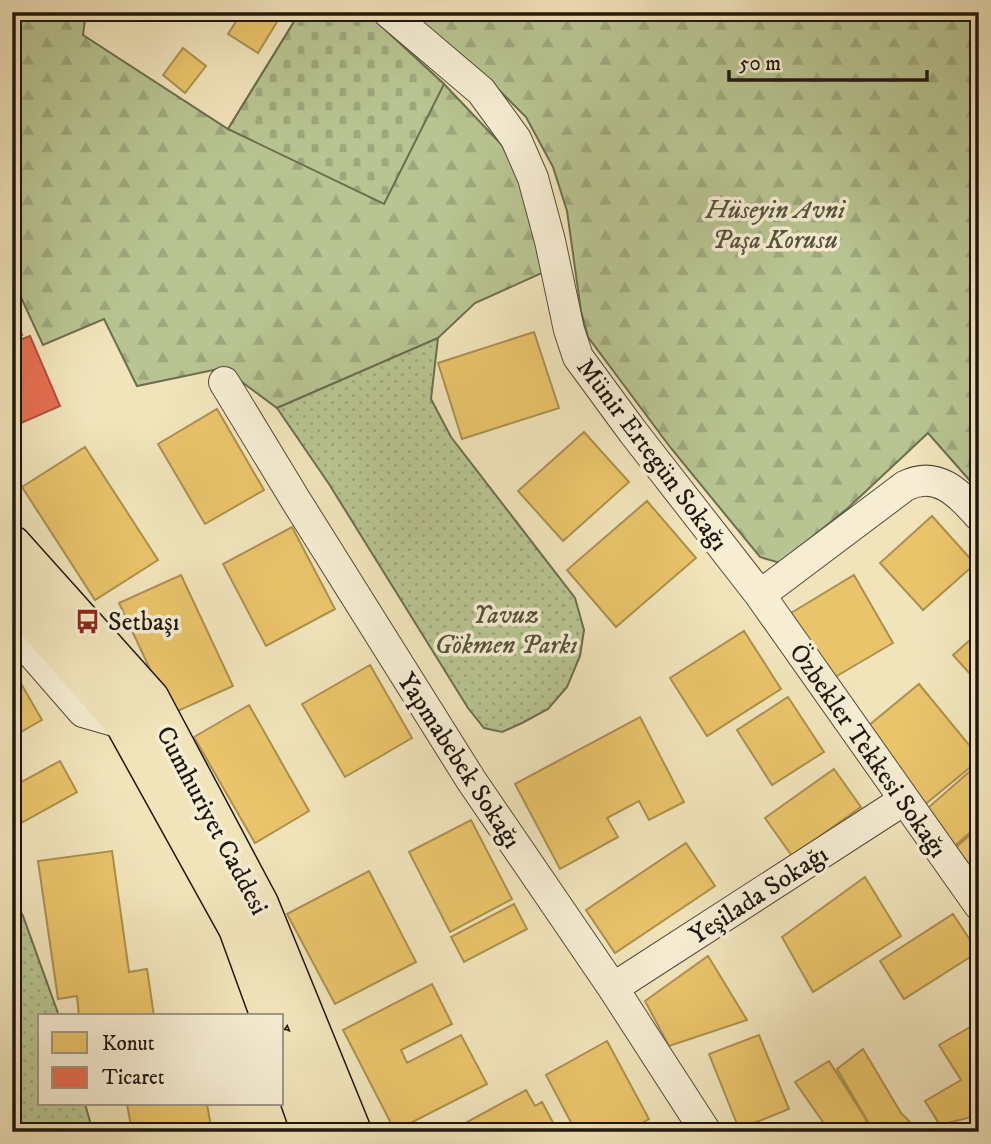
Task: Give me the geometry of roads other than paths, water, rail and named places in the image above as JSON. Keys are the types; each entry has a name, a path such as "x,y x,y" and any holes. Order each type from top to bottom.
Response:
{"main road":[{"name":"Cumhuriyet Caddesi","path":"12,545 150,699 259,904 352,1132"},
{"name":"Cumhuriyet Caddesi","path":"24,607 125,724 238,928 269,1014"},
{"path":"284,1055 311,1132"}],"street":[{"name":"Münir Ertegün Sokağı","path":"388,12 481,91 516,139 533,178 569,330 578,357 760,595"},
{"name":"Yapmabebek Sokağı","path":"224,382 471,780 613,988 706,1132"},
{"path":"760,595 915,481 926,479 949,486 979,516"},
{"name":"Özbekler Tekkesi Sokağı","path":"760,595 979,905"},
{"name":"Yeşilada Sokağı","path":"613,988 904,800"}],"place":[{"name":"Setbaşı","path":"88,621"}],"park label":[{"name":"Hüseyin Avni Paşa Korusu","path":"775,224"},
{"name":"Yavuz Gökmen Parkı","path":"506,629"}]}
